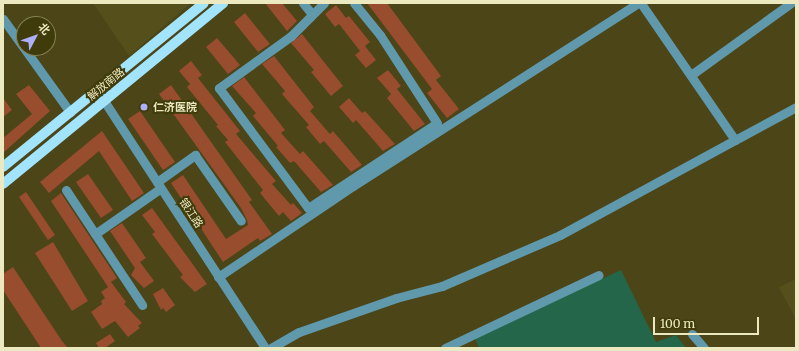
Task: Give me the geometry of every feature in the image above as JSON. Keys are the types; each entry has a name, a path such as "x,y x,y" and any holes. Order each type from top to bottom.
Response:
{"main road":[{"name":"解放南路","path":"3,166 204,3"},
{"name":"解放南路","path":"3,184 223,3"}],"street":[{"path":"303,3 311,13"},
{"path":"324,3 311,13 291,36 219,88 308,208 437,123 380,35 354,3"},
{"path":"218,277 353,186 638,3"},
{"path":"641,3 735,140"},
{"path":"691,76 791,3"},
{"path":"3,19 70,112"},
{"name":"银江路","path":"97,90 265,348"},
{"path":"271,348 299,332 396,298 442,286 560,235 796,107"},
{"path":"95,234 196,155 241,221"},
{"path":"66,190 142,305"},
{"path":"445,348 599,275"},
{"path":"692,334 704,348"}],"shaded area":[{"path":"93,3 191,3 129,56"},
{"path":"796,279 796,320 779,287"}],"green space":[{"path":"621,270 656,342 676,335 686,348 479,348 475,338"}],"building":[{"path":"265,3 282,3 297,21 287,31"},
{"path":"367,3 387,3 441,76 436,80 459,109 447,118 427,93 432,89"},
{"path":"336,5 346,18 349,16 370,42 365,46 376,60 366,68 355,55 360,51 339,24 335,27 325,14"},
{"path":"245,13 270,44 258,52 234,22"},
{"path":"302,34 343,86 331,96 311,72 314,70 291,43"},
{"path":"217,38 240,65 228,74 206,47"},
{"path":"274,56 314,107 310,111 330,134 333,131 362,165 351,172 324,141 320,144 306,127 309,125 282,94 285,91 262,64"},
{"path":"191,61 202,75 198,78 240,131 236,134 276,181 272,184 291,205 293,203 302,213 291,221 283,212 279,216 260,193 263,190 225,142 228,140 216,126 218,125 187,87 190,84 179,71"},
{"path":"388,70 401,86 397,89 425,124 414,131 387,98 391,94 377,78"},
{"path":"244,77 285,130 281,133 300,154 303,151 333,185 321,192 294,161 290,163 276,147 278,146 253,116 256,113 232,86"},
{"path":"29,85 50,111 3,153 3,138 32,114 16,94"},
{"path":"171,85 252,200 249,202 272,234 260,241 258,238 223,262 171,183 183,175 226,239 248,225 247,220 241,208 159,94"},
{"path":"3,98 12,110 3,117"},
{"path":"349,98 362,113 365,111 395,144 383,151 356,120 353,123 339,107"},
{"path":"140,111 175,162 163,170 128,119"},
{"path":"102,131 144,193 132,201 99,151 49,193 40,182"},
{"path":"88,174 113,210 101,218 76,182"},
{"path":"26,192 55,235 48,240 19,197"},
{"path":"61,193 117,278 111,282 126,302 124,304 142,323 138,326 140,328 128,337 115,321 102,329 91,312 102,304 101,301 105,298 101,292 108,287 51,201"},
{"path":"152,208 207,284 195,292 180,277 183,275 152,234 155,232 142,215"},
{"path":"122,223 146,258 140,262 154,281 144,288 131,275 135,268 110,231"},
{"path":"53,242 88,301 72,311 35,253"},
{"path":"13,267 68,348 41,348 3,290 3,274"},
{"path":"163,288 175,305 166,312 163,308 161,310 153,294"},
{"path":"110,334 115,341 105,348 99,348 96,343"}],"place":[{"name":"仁济医院","path":"144,107"}]}
